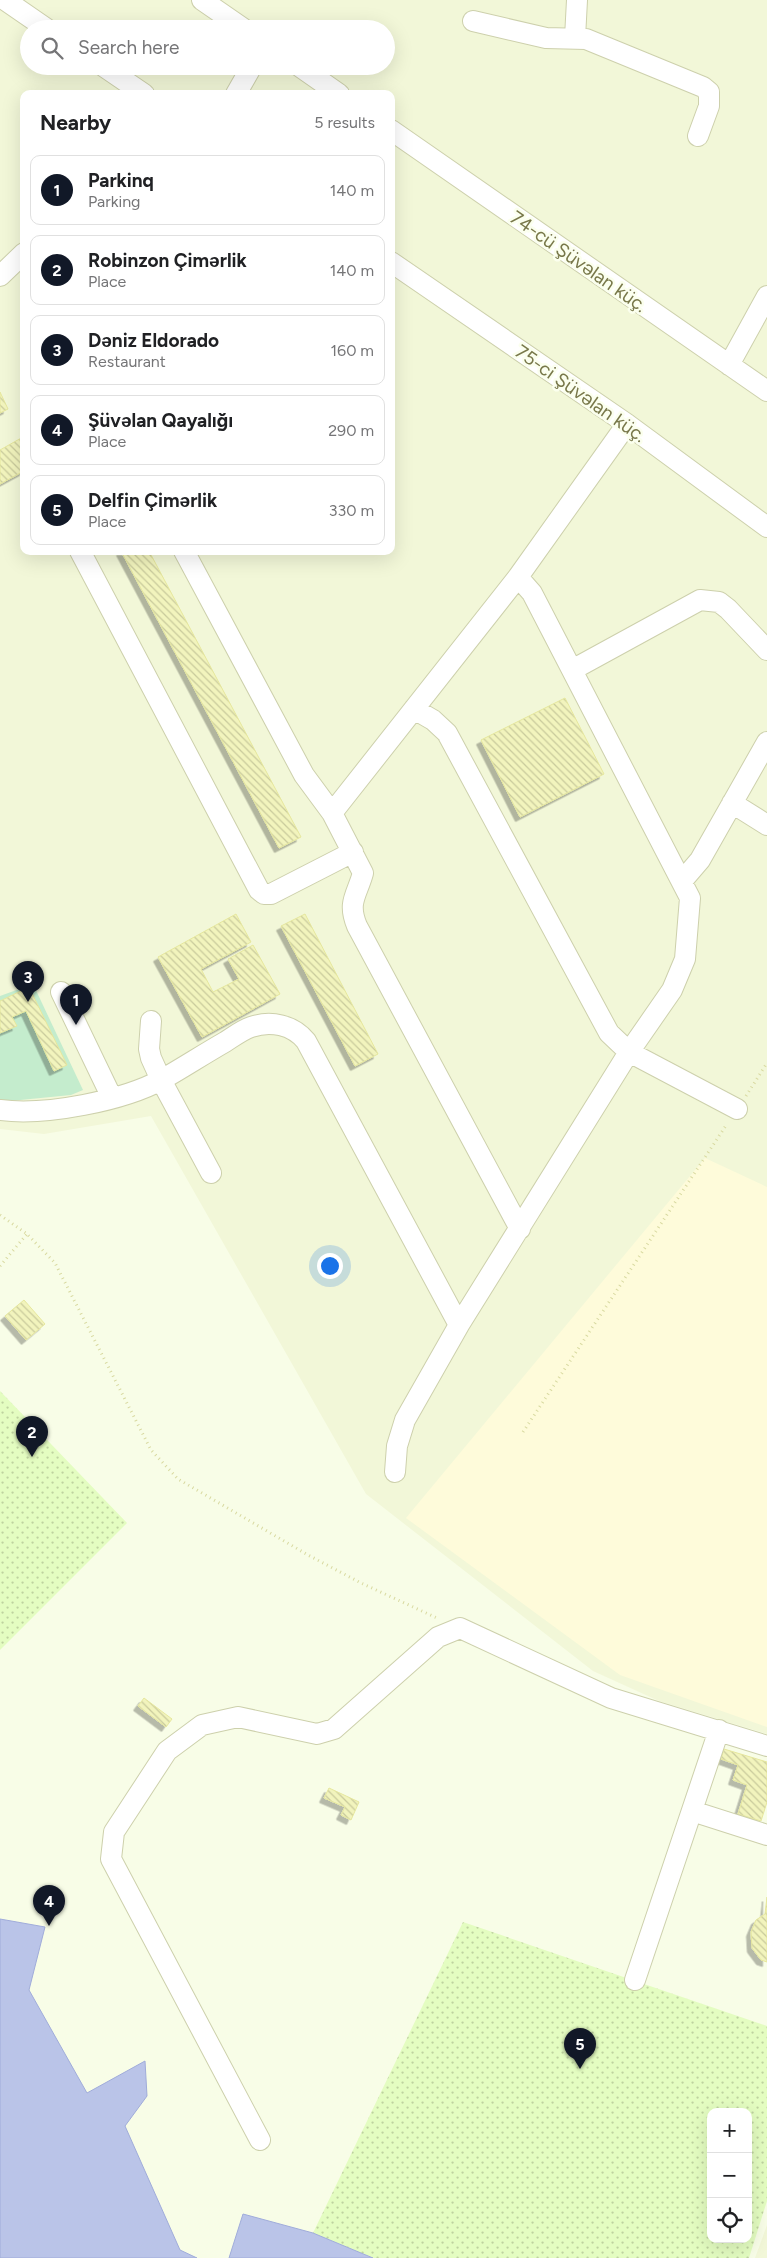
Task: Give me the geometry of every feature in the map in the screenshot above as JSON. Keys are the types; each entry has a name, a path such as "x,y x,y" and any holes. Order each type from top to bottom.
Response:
{"street":[{"path":"4,0 34,20"},
{"path":"202,0 231,20"},
{"path":"575,38 577,0"},
{"path":"473,22 546,38 586,38 703,88 709,92 709,106 698,136"},
{"path":"116,75 138,90"},
{"path":"238,90 247,75"},
{"path":"312,75 332,90"},
{"name":"74-cü Şüvəlan küç.","path":"395,133 767,391"},
{"path":"0,276 20,257"},
{"name":"75-ci Şüvəlan küç.","path":"395,265 627,424 767,527"},
{"path":"729,365 767,296"},
{"path":"332,813 518,577 627,424"},
{"path":"82,555 259,890 264,894 271,894 353,852"},
{"path":"186,555 304,775 332,813 353,852 363,873 352,906 352,914 357,926 520,1230"},
{"path":"394,1472 397,1446 405,1420 459,1325 520,1230 629,1052 672,990 685,959 690,898 532,593 518,577"},
{"path":"572,670 700,600 719,602 767,650"},
{"path":"414,709 433,720 447,733 609,1033 629,1052 737,1110"},
{"path":"682,881 700,860 767,742"},
{"path":"732,803 767,825"},
{"path":"61,992 112,1098"},
{"path":"151,1021 149,1049 161,1080 211,1173"},
{"path":"0,1110 35,1111 65,1108 112,1098 161,1080 251,1027 268,1024 286,1026 298,1031 306,1041 459,1325"},
{"path":"260,2140 112,1859 114,1832 167,1751 202,1725 238,1717 317,1734 334,1729 438,1637 460,1628 611,1698 767,1746"},
{"path":"635,1980 719,1730"},
{"path":"692,1811 767,1835"}],"path":[{"path":"524,1432 767,1063"},
{"path":"0,1215 27,1234 55,1263 151,1450 178,1479 323,1563 361,1583 460,1628"},
{"path":"0,1266 27,1234"}],"shaded area":[{"path":"0,0 767,0 767,1734 659,1701 593,1671 366,1494 151,1116 44,1134 0,1129"},
{"path":"33,984 83,1090 71,1095 0,1102 0,996"},
{"path":"705,1158 767,1187 767,1727 620,1675 406,1518"},
{"path":"767,2225 767,2258 755,2258"}],"sand":[{"path":"0,1391 127,1523 0,1650"},
{"path":"463,1922 767,2026 767,2201 749,2258 373,2258 313,2233"}],"water":[{"path":"0,1919 45,1927 29,1990 87,2093 145,2061 147,2096 125,2126 180,2250 197,2258 0,2258"},
{"path":"243,2214 313,2233 373,2258 229,2258"}],"building":[{"path":"0,392 8,409 0,413"},
{"path":"20,439 20,473 0,484 0,450"},
{"path":"123,555 151,555 301,837 279,848"},
{"path":"565,698 604,774 520,817 481,740"},
{"path":"236,914 251,942 201,969 213,992 239,979 228,959 253,945 280,994 202,1037 158,957"},
{"path":"305,914 378,1054 355,1066 281,926"},
{"path":"29,987 67,1065 54,1071 26,1011 12,1017 17,1026 0,1033 0,1001"},
{"path":"24,1300 45,1324 26,1340 5,1316"},
{"path":"144,1698 172,1719 166,1727 138,1706"},
{"path":"724,1749 767,1762 767,1802 761,1821 738,1814 747,1785 733,1780 738,1765 721,1759"},
{"path":"329,1788 359,1802 351,1820 341,1815 345,1807 324,1798"},
{"path":"767,1897 767,1962 761,1960 752,1948 751,1932 756,1920 765,1914"}],"place":[{"name":"Dəniz Eldorado","path":"28,1002"},
{"name":"Parkinq","path":"76,1025"},
{"name":"Robinzon Çimərlik","path":"32,1457"},
{"name":"Şüvəlan Qayalığı","path":"49,1926"},
{"name":"Delfin Çimərlik","path":"580,2069"}]}
